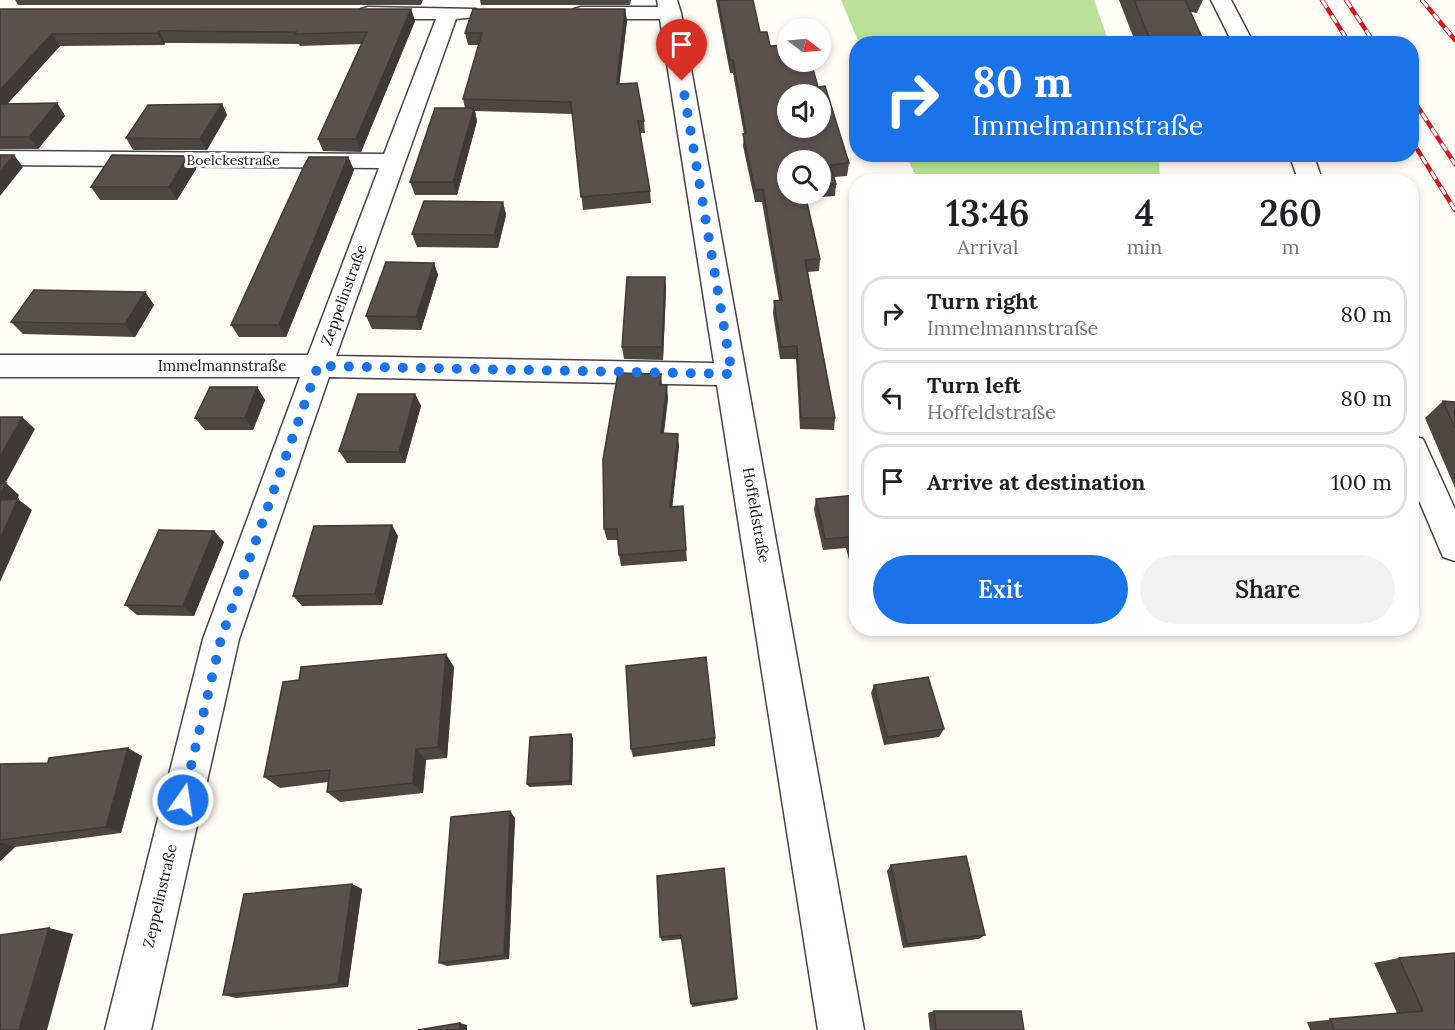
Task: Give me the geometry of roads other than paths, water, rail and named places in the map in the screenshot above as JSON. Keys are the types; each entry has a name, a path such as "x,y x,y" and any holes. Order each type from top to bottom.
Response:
{"street":[{"path":"1221,0 1240,36"},
{"path":"566,13 669,7"},
{"name":"Hoffeldstraße","path":"669,7 841,1030"},
{"path":"354,13 484,13"},
{"name":"Zeppelinstraße","path":"128,1030 221,639 318,366 448,13"},
{"name":"Boelckestraße","path":"0,158 394,161"},
{"name":"Immelmannstraße","path":"0,366 318,366 732,374"},
{"path":"1419,464 1455,547"}],"railway":[{"path":"1322,0 1345,36"},
{"path":"1346,0 1370,36"},
{"path":"1422,0 1455,40"},
{"path":"1419,109 1455,164"},
{"path":"1419,152 1455,210"}]}
